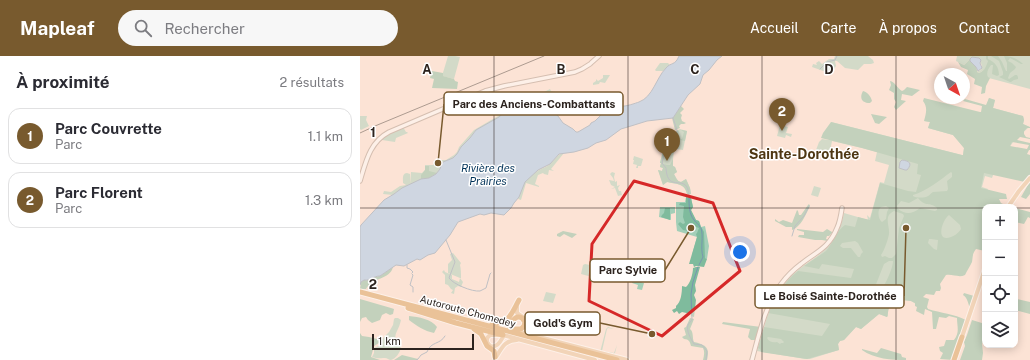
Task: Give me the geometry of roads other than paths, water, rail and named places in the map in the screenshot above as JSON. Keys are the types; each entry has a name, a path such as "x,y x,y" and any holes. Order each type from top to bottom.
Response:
{"highway":[{"name":"Autoroute Chomedey","path":"362,294 605,360"},
{"name":"Autoroute Chomedey","path":"362,294 615,357"},
{"path":"492,324 500,324 507,320 518,300"},
{"path":"402,306 503,337"},
{"path":"439,313 510,327"},
{"path":"468,326 479,332 487,345 494,351 495,357"},
{"path":"955,360 963,337"},
{"path":"491,348 499,349"}],"main road":[{"path":"360,181 374,145 390,131 483,91 574,72 583,69 590,62 598,58"},
{"path":"1010,204 1030,178"},
{"path":"753,360 766,312 775,292 791,273 802,263 820,251 829,242 834,235 843,208"},
{"path":"963,337 983,276"},
{"path":"517,307 517,312 524,318 532,331 541,337"},
{"path":"512,315 521,316"},
{"path":"510,327 541,337 627,360"},
{"path":"503,337 529,342 580,357 596,360"},
{"path":"495,357 503,346 509,341 515,340 529,342"}],"water":[{"name":"Rivière des Prairies","path":"679,56 722,56 703,75 700,84 688,95 673,118 647,121 621,129 606,140 596,143 588,148 559,154 550,164 538,170 525,182 519,197 504,215 491,213 484,215 480,214 458,222 450,235 435,253 420,260 417,259 404,266 396,265 380,276 364,280 360,285 361,225 384,200 402,188 436,174 443,162 453,158 476,130 499,117 516,102 521,101 529,104 539,100 558,116 563,123 578,132 595,121 609,105 617,104 620,106 625,106 644,100 651,92 663,72 668,66 676,61"},
{"path":"972,57 979,58 981,60 980,63 982,68 978,71 970,61"},
{"path":"902,160 907,161 910,164 907,170 899,168"}],"waterway":[{"path":"820,69 827,62 835,60 837,56"},
{"path":"673,118 677,130"},
{"path":"666,168 662,163 665,149 677,131"},
{"path":"666,169 667,177 670,181 685,184 688,188 689,195"},
{"path":"689,198 691,215 700,227"},
{"path":"792,236 795,226 804,216 809,206"},
{"path":"699,265 703,257 701,228"},
{"path":"446,240 455,262 449,278 451,280 468,289 480,291 486,288 491,273"},
{"path":"407,265 407,268 410,269 413,272 412,273"},
{"path":"698,267 691,294 692,320 688,324 688,330 694,344 702,345 707,351 706,360"},
{"path":"412,274 410,285 413,287 413,292"},
{"path":"416,360 427,352 433,344 441,341 445,336"}],"tram line":[{"path":"360,133 544,56"}],"place":[{"name":"Parc Florent","path":"782,131"},
{"name":"Parc Couvrette","path":"667,161"},
{"name":"Parc des Anciens-Combattants","path":"438,163"},
{"name":"Parc Sylvie","path":"691,228"},
{"name":"Le Boisé Sainte-Dorothée","path":"906,228"},
{"name":"Gold's Gym","path":"652,334"}],"district":[{"name":"Sainte-Dorothée","path":"804,154"}]}
